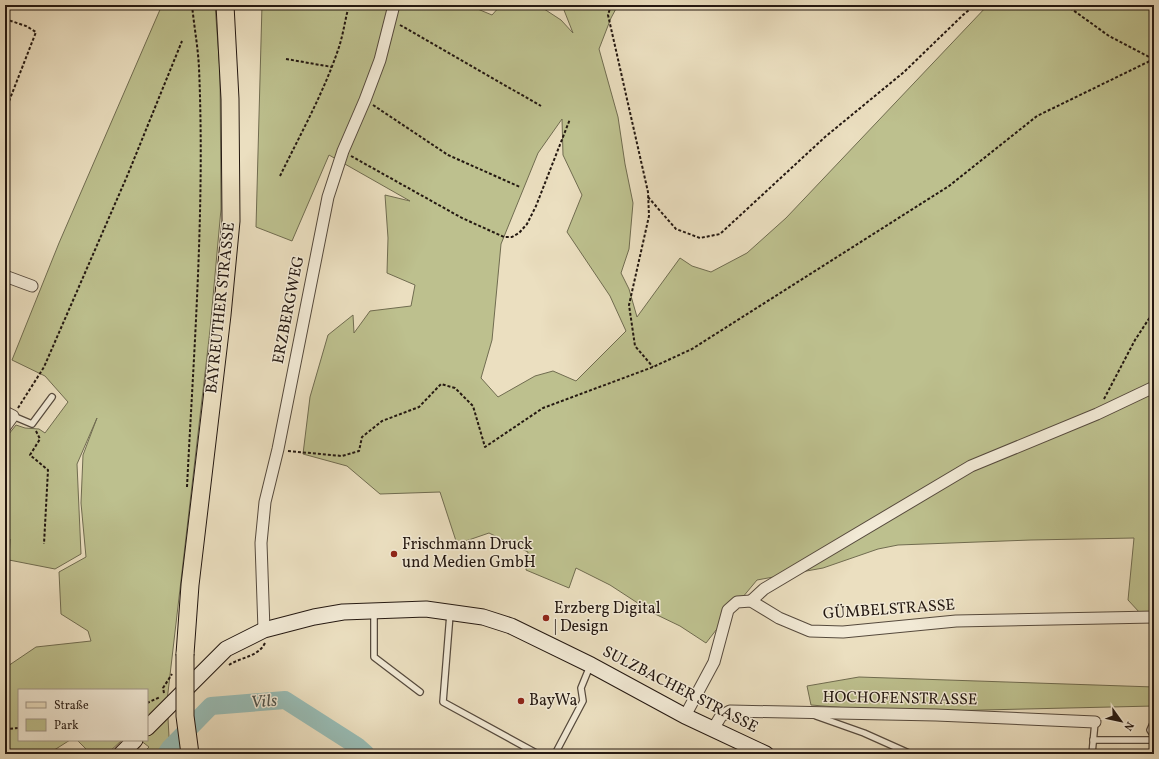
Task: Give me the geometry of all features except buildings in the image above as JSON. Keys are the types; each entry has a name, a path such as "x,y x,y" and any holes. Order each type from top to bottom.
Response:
{"main road":[{"name":"BAYREUTHER STRASSE","path":"190,754 180,661 189,609 231,222 230,99 225,5"},
{"name":"SULZBACHER STRASSE","path":"148,727 226,649 264,630 314,617 343,612 426,609 450,611 483,617 511,626 591,665 685,716 766,754"},
{"path":"121,754 134,741"}],"street":[{"name":"ERZBERGWEG","path":"264,630 261,543 265,502 278,449 328,197 343,151 380,60 394,5"},
{"path":"5,276 32,286"},
{"path":"685,716 714,662 728,610 737,602 751,601 764,589 971,466 1097,414 1154,387"},
{"path":"5,427 9,414"},
{"name":"GÜMBELSTRASSE","path":"751,601 779,618 810,631 843,632 956,621 1154,617"},
{"name":"HOCHOFENSTRASSE","path":"713,729 721,716 730,711 936,715 1095,722"}],"lane":[{"path":"9,414 32,424 52,398"},
{"path":"373,610 374,657 420,692"},
{"path":"450,611 443,702 538,754"},
{"path":"555,754 583,701 581,688 591,665"},
{"path":"809,713 864,733 911,754"},
{"path":"1154,721 1150,730 1154,736"},
{"path":"1092,754 1095,722"},
{"path":"1093,740 1154,740"}],"path":[{"path":"187,492 201,189 199,67 192,5"},
{"path":"280,176 332,67 339,48 349,5"},
{"path":"611,5 608,15 648,197 649,216 629,305 635,346 653,367"},
{"path":"648,197 676,230 700,238 720,234 825,137 904,72 963,14 975,5"},
{"path":"278,449 342,456 359,451 362,437 382,421 419,407 441,384 455,388 473,406 485,447 543,408 653,367 692,350 949,186 1036,116 1154,59 1109,36 1066,5"},
{"path":"5,19 26,26 36,32 6,108"},
{"path":"390,20 409,29 541,106"},
{"path":"9,414 44,367 128,174 182,41"},
{"path":"286,58 332,67"},
{"path":"365,100 448,155 520,187"},
{"path":"343,151 462,218 504,237 512,237 519,233 527,224 536,206 570,119"},
{"path":"1097,414 1116,374 1154,311"},
{"path":"32,424 40,439 30,454 48,470 44,544"},
{"path":"148,702 165,694 163,688 180,661"},
{"path":"5,729 18,728"}],"green space":[{"path":"162,5 215,5 220,71 221,209 210,330 167,701 170,754 142,754 149,747 141,741 148,741 148,689 18,689 18,741 68,741 48,754 5,754 5,668 36,647 91,641 88,631 61,614 59,572 86,557 81,503 83,455 97,418 77,464 81,554 55,569 9,560 10,539 5,537 5,439 16,425 25,428 39,429 45,433 68,402 45,376 12,360 59,243"},
{"path":"262,5 468,5 492,15 501,5 538,5 561,20 573,33 562,5 618,5 611,18 599,49 618,117 633,203 629,249 621,273 629,289 637,317 680,258 692,266 711,272 747,253 786,218 988,5 1154,5 1154,618 1140,613 1128,600 1134,538 898,545 878,549 823,568 757,580 706,643 680,626 653,613 610,585 576,568 569,588 526,570 528,552 489,533 457,544 440,492 380,494 347,466 303,454 310,397 328,335 353,315 354,333 370,311 411,306 415,285 387,273 388,238 385,195 410,201 329,155 292,241 256,227","holes":["562,119 563,155 582,195 567,232 610,296 626,331 576,381 553,371 535,376 498,397 481,378 492,340 501,244 538,153"]},
{"path":"859,677 1154,687 1154,706 897,712 811,705 807,686"},
{"path":"78,741 121,741 107,754 91,754"}],"waterway":[{"name":"Vils","path":"166,754 211,706 285,700 357,746 366,754"}],"place":[{"name":"Frischmann Druck und Medien GmbH","path":"394,554"},
{"name":"Erzberg Digital | Design","path":"546,618"},
{"name":"BayWa","path":"521,701"}]}
